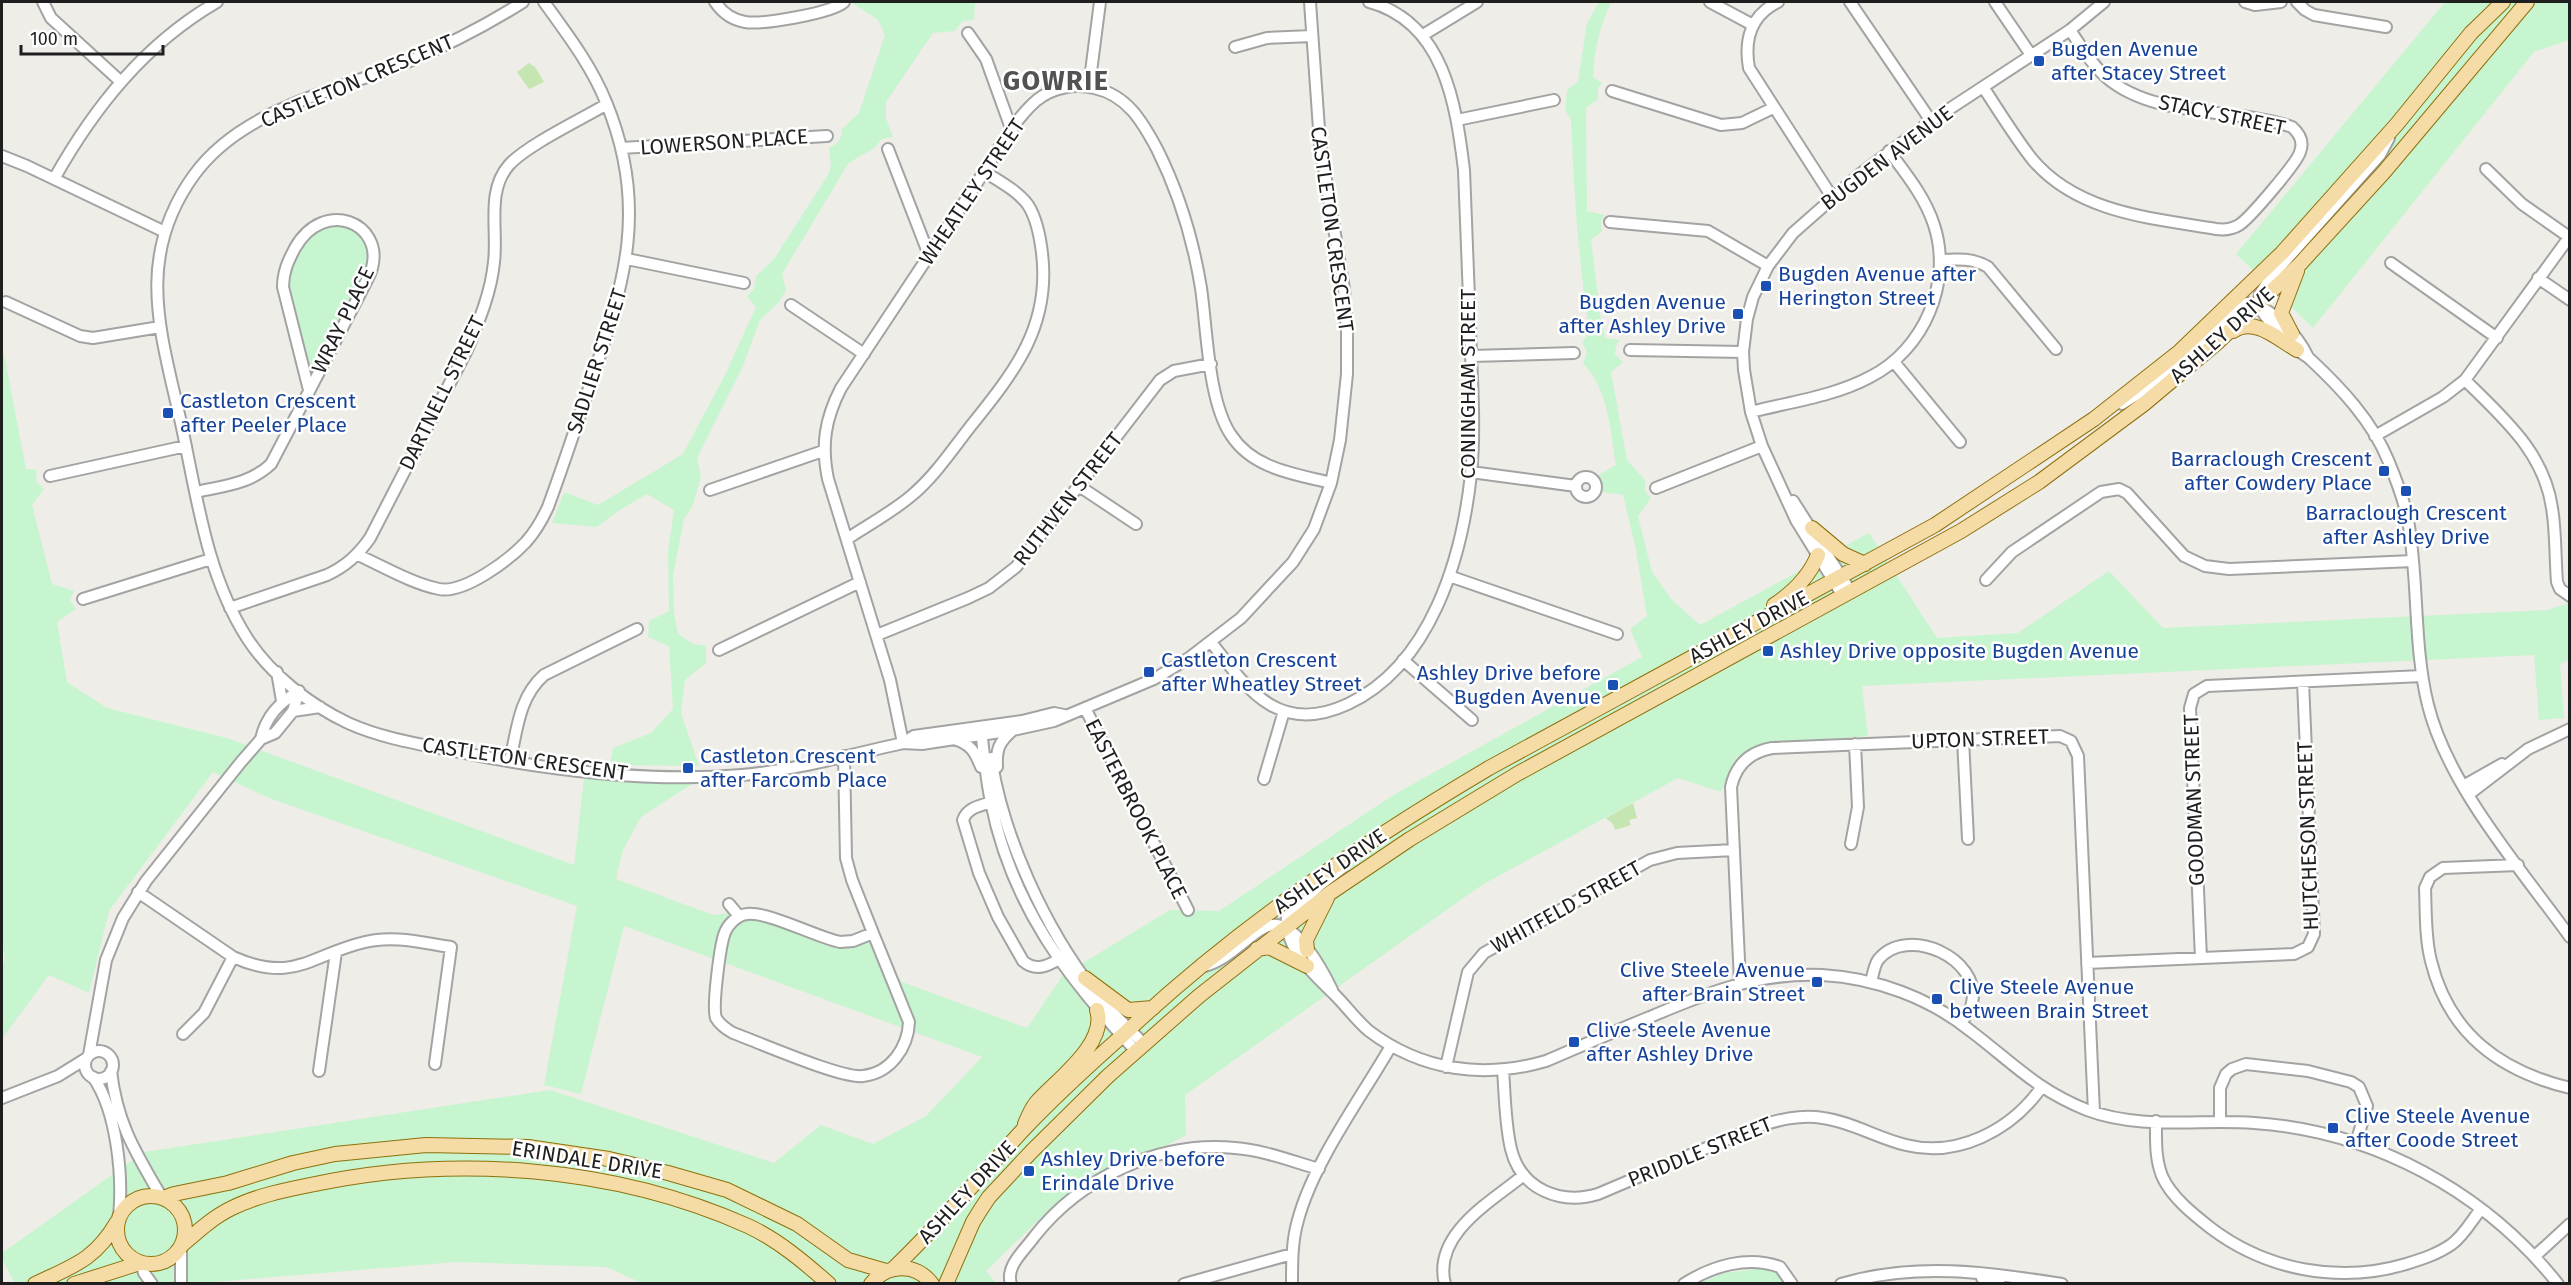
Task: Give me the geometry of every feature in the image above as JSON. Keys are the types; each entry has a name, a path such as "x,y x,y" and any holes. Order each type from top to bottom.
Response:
{"main road":[{"name":"ASHLEY DRIVE","path":"871,1284 917,1246 1073,1074 1201,968 1299,891 1385,832 1489,768 1935,525 1984,495 2094,419 2179,352 2282,253 2397,124 2471,33 2503,2"},
{"name":"ASHLEY DRIVE","path":"946,1284 973,1222 989,1197 1074,1110 1140,1048 1255,950 1330,893 1478,797 1961,531 2039,482 2144,404 2258,305 2300,264 2384,172 2527,2"},
{"path":"2292,334 2281,313 2300,264"},
{"path":"2219,340 2242,325 2256,326 2302,354"},
{"path":"1812,528 1843,554 1865,564"},
{"path":"1724,640 1734,627 1769,608 1795,589 1811,571 1818,555"},
{"path":"1307,950 1306,940 1330,893"},
{"path":"1255,950 1269,947 1307,966"},
{"path":"1085,978 1128,1010 1153,1008"},
{"path":"1073,1074 1093,1037 1099,1021 1097,1010"},
{"name":"ERINDALE DRIVE","path":"163,1198 334,1154 426,1145 551,1150 609,1159 727,1190 797,1224 848,1260 918,1272 932,1284"},
{"name":"ERINDALE DRIVE","path":"181,1246 214,1218 232,1208 283,1191 324,1182 378,1173 429,1170 529,1172 645,1192 719,1214 768,1237 804,1262 829,1284"},
{"path":"34,1284 90,1257 106,1241 118,1218 133,1200 147,1196 163,1198 174,1205 184,1221 185,1234 181,1246 167,1260 154,1264 141,1263 74,1284"},
{"path":"118,1218 116,1233 120,1246 128,1256 141,1263"}],"street":[{"path":"43,2 51,18 120,81"},
{"path":"54,179 81,132 120,81 177,28 217,2"},
{"name":"CASTLETON CRESCENT","path":"523,2 483,27 444,46 280,111 244,129 222,146 194,175 180,197 165,232 156,280 160,327 211,559 230,608 249,641 277,672 299,691 320,707 349,723 397,739 510,761 639,775 687,777 742,774 798,767 903,743 914,736 1012,730 1054,721 1154,679 1211,642 1255,604 1293,562 1314,529 1331,483 1345,408 1347,332 1344,289 1320,143 1310,2"},
{"name":"SADLIER STREET","path":"358,555 429,586 445,590 467,584 494,568 526,542 539,525 552,498 613,317 627,259 629,198 621,148 607,104 582,55 544,2"},
{"path":"715,2 734,19 760,22 831,9 844,2"},
{"path":"1089,87 1100,2"},
{"name":"CONINGHAM STREET","path":"1211,642 1245,687 1258,699 1284,711 1310,714 1337,709 1365,694 1403,660 1429,622 1449,576 1462,528 1471,472 1471,356 1464,170 1457,120 1443,69 1423,35 1409,20 1391,9 1370,2"},
{"path":"1423,35 1477,2"},
{"path":"1710,2 1753,25"},
{"path":"1778,2 1764,10 1753,25 1747,47 1749,68 1832,196"},
{"path":"1850,2 1931,121"},
{"path":"1995,2 2031,55"},
{"name":"BUGDEN AVENUE","path":"1847,594 1796,520 1762,446 1751,412 1743,352 1747,316 1753,297 1768,266 1793,233 1832,196 1888,151 2070,30 2104,2"},
{"path":"2244,2 2255,4 2281,2"},
{"path":"2297,2 2314,15 2386,27"},
{"name":"STACY STREET","path":"1983,87 2029,154 2052,177 2072,192 2119,212 2216,229 2230,229 2246,219 2297,159 2302,143 2300,136 2292,127 2159,103 2121,88 2093,63 2070,30"},
{"path":"968,33 986,59 1012,131"},
{"path":"1235,47 1267,38 1312,36"},
{"name":"WHEATLEY STREET","path":"903,743 890,680 828,479 823,451 826,424 832,405 929,255 1012,131 1026,112 1044,96 1066,88 1089,87 1112,94 1125,102 1136,114 1168,171 1192,245 1221,416 1234,440 1247,453 1263,463 1331,483"},
{"path":"1612,91 1720,125 1742,123 1773,108"},
{"path":"1457,120 1554,100"},
{"name":"DARTNELL STREET","path":"230,608 327,575 340,569 358,555 370,538 480,321 494,263 495,193 502,174 522,154 607,104"},
{"path":"2397,124 2380,155 2271,277 2260,294 2258,305 2267,320 2333,381 2356,407 2387,458 2408,519 2413,561 2416,631 2422,676 2438,736 2465,790 2570,937"},
{"name":"LOWERSON PLACE","path":"621,148 827,136"},
{"path":"888,149 929,255"},
{"path":"1751,412 1845,387 1870,377 1894,362 1914,339 1929,314 1938,287 1940,260 1935,226 1927,206 1888,151"},
{"path":"2,156 165,232"},
{"path":"2375,436 2443,397 2465,380 2569,236 2522,204 2486,169"},
{"path":"847,539 903,502 929,479 1006,381 1024,354 1036,325 1043,289 1043,265 1035,220 1023,200 985,172"},
{"name":"WRAY PLACE","path":"196,492 244,482 259,476 271,464 372,269 372,247 367,236 352,224 337,219 316,224 305,233 284,270 283,287 309,390"},
{"path":"1610,222 1708,231 1768,266"},
{"path":"627,259 744,283"},
{"path":"1940,260 1966,259 1978,261 1988,267 2056,349"},
{"path":"2391,263 2497,338"},
{"path":"2538,278 2570,300"},
{"path":"6,302 80,336 93,338 160,327"},
{"path":"2094,419 2138,394 2247,303 2258,305 2272,314 2302,345 2302,354"},
{"path":"790,305 864,354"},
{"path":"1630,350 1743,352"},
{"path":"1471,356 1574,353"},
{"path":"1894,362 1960,442"},
{"name":"RUTHVEN STREET","path":"877,635 968,598 998,581 1031,550 1160,380 1174,371 1211,364"},
{"path":"2465,380 2519,435 2539,464 2547,485 2552,509 2557,582 2560,589 2570,596"},
{"path":"50,476 186,446"},
{"path":"1656,488 1762,446"},
{"path":"710,490 823,451"},
{"path":"1471,472 1576,486"},
{"path":"1079,486 1136,524"},
{"path":"1783,489 1812,528 1838,579"},
{"path":"1986,580 2012,552 2101,492 2112,489 2127,493 2184,556 2205,566 2229,569 2413,561"},
{"path":"83,599 211,559"},
{"path":"1449,576 1617,634"},
{"path":"719,650 861,582"},
{"path":"510,761 523,702 534,685 544,675 637,629"},
{"path":"1403,660 1472,720"},
{"path":"277,672 282,701"},
{"name":"GOODMAN STREET","path":"2201,958 2190,703 2199,690 2207,686 2422,676"},
{"name":"HUTCHESON STREET","path":"2087,963 2294,954 2308,947 2313,940 2303,682"},
{"path":"261,739 264,725 282,701 299,691"},
{"path":"118,1218 120,1186 111,1122 105,1098 86,1070 106,960 120,925 138,892 241,762 261,739 275,733 293,711 299,691"},
{"path":"293,711 320,707"},
{"name":"EASTERBROOK PLACE","path":"1084,708 1188,910"},
{"path":"1264,779 1284,711"},
{"name":"CASTLETON CRESCENT","path":"903,743 912,745 954,739 1054,713 1064,715"},
{"path":"2465,790 2547,738 2570,729"},
{"path":"984,730 1001,843 1017,884 1058,960 1097,1010 1125,1032"},
{"path":"992,783 996,752 1001,741 1012,730"},
{"name":"UPTON STREET","path":"1740,982 1731,787 1734,776 1749,756 1772,748 2060,736 2071,741 2076,748 2094,1112"},
{"path":"954,739 968,745 976,752 992,783"},
{"path":"1963,739 1968,839"},
{"path":"1851,844 1858,807 1855,744"},
{"path":"844,756 846,858 852,880 906,1011 909,1034 901,1052 885,1068 874,1074 851,1076 733,1033 723,1028 717,1019 714,1003 724,934 729,924 739,916 758,914 840,942 853,941 873,933"},
{"path":"996,801 1028,879 1068,953 1125,1032 1140,1048"},
{"path":"996,801 971,810 965,814 963,820 979,873 998,917 1023,961 1035,968 1051,965 1068,953"},
{"path":"1385,832 1287,916 1286,928 1291,942 1317,980 1335,995 1359,1022 1391,1046 1417,1059 1446,1067 1474,1071 1503,1070 1546,1061 1700,996 1740,982 1790,975 1823,975 1871,982 1922,1000 1961,1023 2042,1088 2060,1099 2094,1112 2124,1119 2220,1121 2290,1127 2356,1143 2407,1163 2438,1179 2481,1209 2535,1257 2558,1284"},
{"name":"WHITFELD STREET","path":"1446,1067 1468,972 1484,953 1650,860 1677,853 1734,850"},
{"path":"2518,865 2443,868 2430,877 2425,888 2431,960 2438,986 2450,1009 2483,1049 2517,1071 2542,1082 2570,1088"},
{"path":"138,892 233,957 250,965 289,968 309,963 364,942 384,939 451,947 435,1064"},
{"path":"729,904 739,916"},
{"path":"1201,968 1216,964 1263,928 1273,925 1286,928 1298,937 1335,995"},
{"path":"1871,982 1878,960 1890,951 1906,946 1922,945 1944,952 1960,966 1972,990 1972,1005 1961,1023"},
{"path":"319,1071 336,952"},
{"path":"183,1034 204,1013 233,957"},
{"path":"95,1023 97,1038 111,1060 113,1092 124,1129 136,1157 163,1198"},
{"path":"1292,1284 1292,1254 1297,1222 1319,1168 1391,1046"},
{"path":"2,1098 58,1076 96,1051 105,1053"},
{"path":"2220,1121 2220,1088 2222,1081 2232,1069 2246,1064 2308,1071 2351,1082 2359,1088 2367,1106 2356,1143"},
{"name":"PRIDDLE STREET","path":"1503,1070 1511,1149 1524,1175 1539,1189 1552,1195 1575,1198 1590,1196 1756,1127 1778,1120 1800,1117 1821,1117 1842,1122 1905,1145 1944,1148 1975,1140 1994,1131 2020,1112 2042,1088"},
{"path":"58,1076 72,1074 101,1078 111,1071"},
{"path":"2156,1121 2158,1164 2166,1183 2179,1199 2198,1218 2233,1243 2285,1266 2315,1272 2346,1274 2394,1268 2425,1258 2453,1243 2481,1209"},
{"path":"1011,1284 1010,1271 1014,1263 1059,1211 1099,1180 1134,1163 1181,1150 1209,1147 1262,1152 1319,1168"},
{"path":"1445,1284 1446,1256 1461,1227 1524,1175"},
{"path":"2535,1257 2570,1224"},
{"path":"181,1246 182,1284"},
{"path":"1184,1284 1292,1254"},
{"path":"1684,1284 1713,1269 1733,1263 1753,1262 1780,1267 1792,1284"},
{"path":"141,1263 144,1274 152,1284"},
{"path":"1841,1284 1932,1269 2062,1284"},
{"path":"1961,1273 2000,1284"}],"green space":[{"path":"851,2 975,2 974,20 962,21 955,31 933,33 886,102 886,118 893,137 882,139 870,151 848,164 782,274 786,290 779,302 760,320 743,366 697,458 701,477 692,507 684,519 673,575 674,614 678,634 693,644 706,646 706,663 685,680 681,713 699,766 610,765 613,748 651,733 673,709 669,646 648,637 649,621 669,611 668,551 674,510 647,494 621,509 597,527 552,523 564,492 598,505 683,454 724,377 756,307 747,296 754,289 756,276 774,259 828,175 831,166 829,148 837,143 842,135 841,130 859,113 885,35 878,20"},
{"path":"1599,2 1611,2 1596,47 1593,77 1602,83 1598,89 1598,99 1586,108 1587,211 1605,215 1601,220 1602,232 1591,239 1601,321 1605,338 1620,340 1616,346 1615,355 1623,362 1611,372 1627,460 1645,480 1645,491 1651,498 1638,516 1652,572 1672,600 1700,625 1869,533 1937,638 2018,633 2109,571 2163,628 2547,610 2569,603 2569,660 2560,664 2564,718 2539,720 2534,655 1862,686 1868,736 1759,744 1736,758 1721,792 1678,778 1482,885 1185,1095 1186,1135 1050,1209 986,1271 996,1283 644,1284 606,1267 457,1262 201,1283 15,1283 2,1259 2,1253 144,1152 550,1090 774,1163 821,1125 873,1144 926,1116 982,1057 624,926 581,1094 544,1085 577,906 269,798 213,772 109,911 89,993 49,975 2,1039 2,965 5,959 2,941 2,343 26,469 37,470 36,481 44,489 32,505 52,584 74,591 70,600 76,609 57,622 67,682 107,708 227,738 574,865 584,779 692,784 641,817 623,850 616,879 713,915 737,912 843,946 872,941 902,982 1027,1028 1063,975 1170,910 1219,911 1395,794 1642,657 1630,629 1647,616 1635,545 1623,495 1602,492 1597,476 1616,465 1610,424 1603,398 1592,374 1583,363 1587,352 1582,342 1590,333 1577,227 1571,120 1565,110 1567,90 1578,82 1587,23"},
{"path":"2445,2 2569,2 2569,40 2534,52 2313,328 2236,254"},
{"path":"529,63 535,67 544,82 529,89 517,72"},
{"path":"323,224 346,227 361,236 368,250 368,261 365,274 317,366 310,368 302,361 286,276 304,238"},
{"path":"1633,803 1637,818 1629,820 1631,825 1615,830 1613,824 1606,818"},
{"path":"1759,1269 1777,1272 1784,1283 1700,1283 1724,1273"}],"place":[{"name":"Bugden Avenue after Stacey Street","path":"2039,61"},
{"name":"Bugden Avenue after Herington Street","path":"1766,286"},
{"name":"Bugden Avenue after Ashley Drive","path":"1738,314"},
{"name":"Castleton Crescent after Peeler Place","path":"168,413"},
{"name":"Barraclough Crescent after Cowdery Place","path":"2384,471"},
{"name":"Barraclough Crescent after Ashley Drive","path":"2406,491"},
{"name":"Ashley Drive opposite Bugden Avenue","path":"1768,651"},
{"name":"Castleton Crescent after Wheatley Street","path":"1149,672"},
{"name":"Ashley Drive before Bugden Avenue","path":"1613,685"},
{"name":"Castleton Crescent after Farcomb Place","path":"688,768"},
{"name":"Clive Steele Avenue after Brain Street","path":"1817,982"},
{"name":"Clive Steele Avenue between Brain Street","path":"1937,999"},
{"name":"Clive Steele Avenue after Ashley Drive","path":"1574,1042"},
{"name":"Clive Steele Avenue after Coode Street","path":"2333,1128"},
{"name":"Ashley Drive before Erindale Drive","path":"1029,1171"}],"district":[{"name":"GOWRIE","path":"1056,81"}]}
